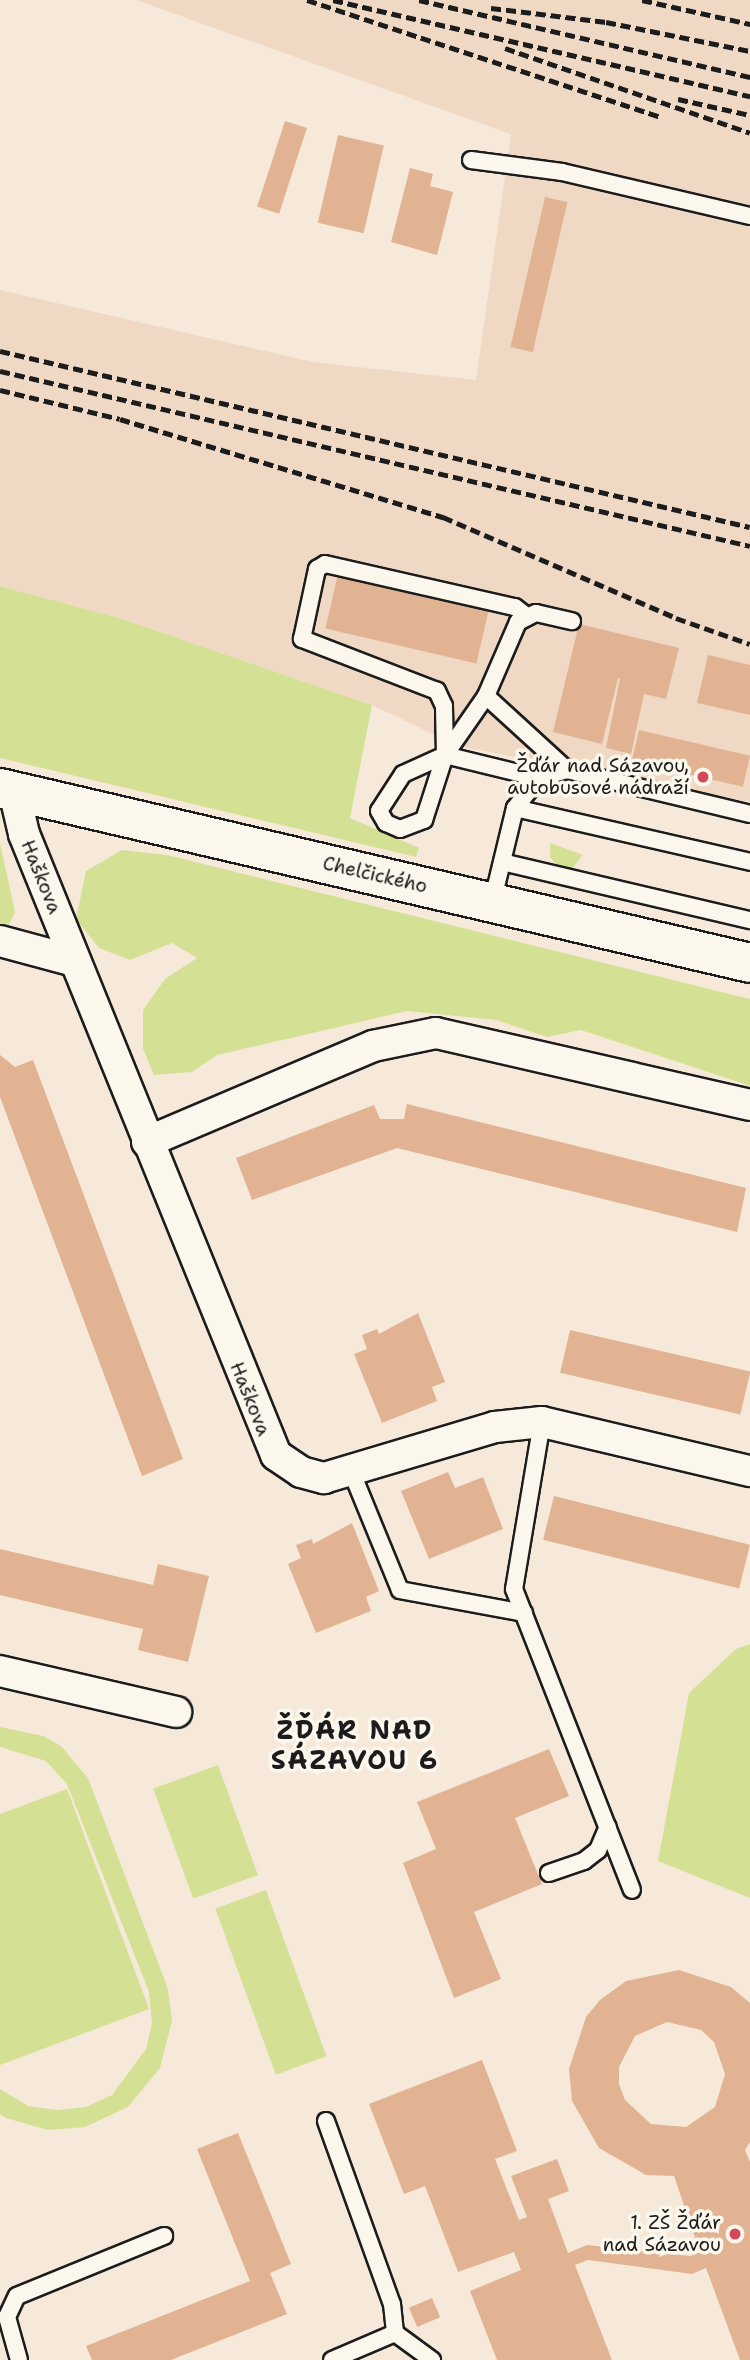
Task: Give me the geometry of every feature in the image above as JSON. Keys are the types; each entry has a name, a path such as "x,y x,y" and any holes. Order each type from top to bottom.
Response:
{"street":[{"name":"Chelčického","path":"7,789 750,963"},
{"name":"Haškova","path":"7,789 265,1438 276,1455 301,1472 324,1478 352,1474 495,1427 542,1422 750,1471"},
{"path":"0,941 74,961"},
{"path":"147,1142 373,1046 436,1033 750,1105"},
{"path":"0,1671 176,1712"}],"lane":[{"path":"471,160 562,172 750,216"},
{"path":"445,755 444,706 437,691 302,639 317,569 325,564 379,576 514,607 528,617"},
{"path":"567,770 539,778 445,755 403,774 387,792 379,811 386,823 400,829 424,820 445,755 486,696 503,649 528,617 546,613 572,621"},
{"path":"486,696 528,740 567,770 750,814"},
{"path":"492,903 515,808 539,778"},
{"path":"515,808 750,862"},
{"path":"502,862 750,920"},
{"path":"542,1422 514,1589 632,1890"},
{"path":"352,1474 400,1590 524,1613"},
{"path":"549,1873 584,1861 598,1850 608,1827"},
{"path":"326,2120 392,2304 395,2333 432,2360"},
{"path":"19,2360 7,2316 17,2296 164,2236"},
{"path":"331,2360 395,2333"}],"shaded area":[{"path":"136,0 750,0 750,802 458,746 372,705 119,618 0,586 0,290 313,362 476,380 511,134"}],"green space":[{"path":"0,586 119,618 372,705 350,818 419,848 416,857 0,758"},
{"path":"0,843 15,912 6,930 0,929"},
{"path":"550,843 583,855 571,870 560,869 550,857"},
{"path":"122,850 167,855 750,999 750,1086 581,1030 547,1037 496,1020 407,1011 217,1055 192,1072 154,1075 143,1049 143,1010 165,979 197,958 172,943 130,960 99,948 76,919 86,871"},
{"path":"750,1644 750,1898 658,1861 689,1693 736,1649"},
{"path":"0,1727 43,1736 61,1746 88,1778 168,1989 172,2021 160,2068 128,2107 85,2127 48,2130 6,2118 0,2114 0,2089 28,2106 57,2110 86,2107 112,2095 146,2049 152,2023 149,1992 67,1784 46,1761 0,1747"},
{"path":"218,1765 258,1875 193,1899 153,1789"},
{"path":"67,1789 149,2009 0,2065 0,1814"},
{"path":"266,1890 327,2056 276,2075 215,1908"}],"building":[{"path":"285,121 307,128 279,214 257,207"},
{"path":"338,135 384,146 364,233 318,223"},
{"path":"410,168 433,174 430,186 453,192 437,255 391,242"},
{"path":"545,197 567,202 533,352 510,347"},
{"path":"338,574 489,609 476,663 325,629"},
{"path":"579,624 679,648 666,699 644,694 631,754 606,748 620,679 618,678 602,744 553,732"},
{"path":"708,655 750,665 750,715 697,703"},
{"path":"639,730 750,756 743,787 632,761"},
{"path":"0,1055 15,1067 33,1060 183,1459 142,1476 0,1097"},
{"path":"407,1104 746,1188 737,1232 397,1148 252,1200 236,1158 374,1105 380,1119 404,1119"},
{"path":"418,1313 445,1382 432,1387 437,1401 382,1423 354,1354 367,1349 362,1335 377,1329 379,1334"},
{"path":"570,1330 750,1372 740,1414 560,1373"},
{"path":"448,1472 455,1488 483,1477 503,1529 429,1559 401,1491"},
{"path":"554,1496 750,1545 739,1589 543,1540"},
{"path":"352,1523 379,1591 366,1597 371,1611 316,1633 288,1564 301,1558 296,1545 312,1539 313,1544"},
{"path":"0,1549 153,1585 158,1564 209,1576 188,1662 138,1650 143,1629 0,1595"},
{"path":"549,1749 569,1796 515,1818 542,1884 474,1912 501,1979 454,1998 403,1863 436,1849 417,1802"},
{"path":"679,1970 731,1987 750,2003 750,2142 745,2150 750,2162 750,2360 740,2360 706,2268 692,2274 588,2260 575,2265 612,2360 497,2360 470,2291 521,2270 514,2252 458,2272 425,2186 404,2194 369,2104 482,2060 517,2151 495,2159 519,2220 527,2217 511,2176 557,2159 569,2191 548,2199 568,2253 587,2245 690,2256 700,2252 674,2176 646,2175 599,2148 572,2101 569,2069 586,2017 600,2000 626,1981","holes":["667,2022 701,2030 714,2042 725,2074 715,2107 686,2127 651,2124 625,2100 619,2084 619,2067 635,2036"]},
{"path":"238,2133 291,2264 270,2273 287,2314 171,2360 92,2360 86,2346 250,2281 197,2149"},
{"path":"432,2298 440,2317 417,2327 409,2308"}],"railway":[{"path":"307,0 661,117"},
{"path":"333,0 750,96"},
{"path":"419,0 750,77"},
{"path":"642,0 750,24"},
{"path":"491,8 606,22 750,51"},
{"path":"505,48 750,133"},
{"path":"678,99 750,115"},
{"path":"0,351 750,527"},
{"path":"0,371 750,546"},
{"path":"0,390 120,419 443,517 676,618 750,644"}],"place":[{"name":"Žďár nad Sázavou, autobusové nádraží","path":"703,777"},
{"name":"1. ZŠ Žďár nad Sázavou","path":"735,2234"}],"district":[{"name":"ŽĎÁR NAD SÁZAVOU 6","path":"355,1745"}]}
